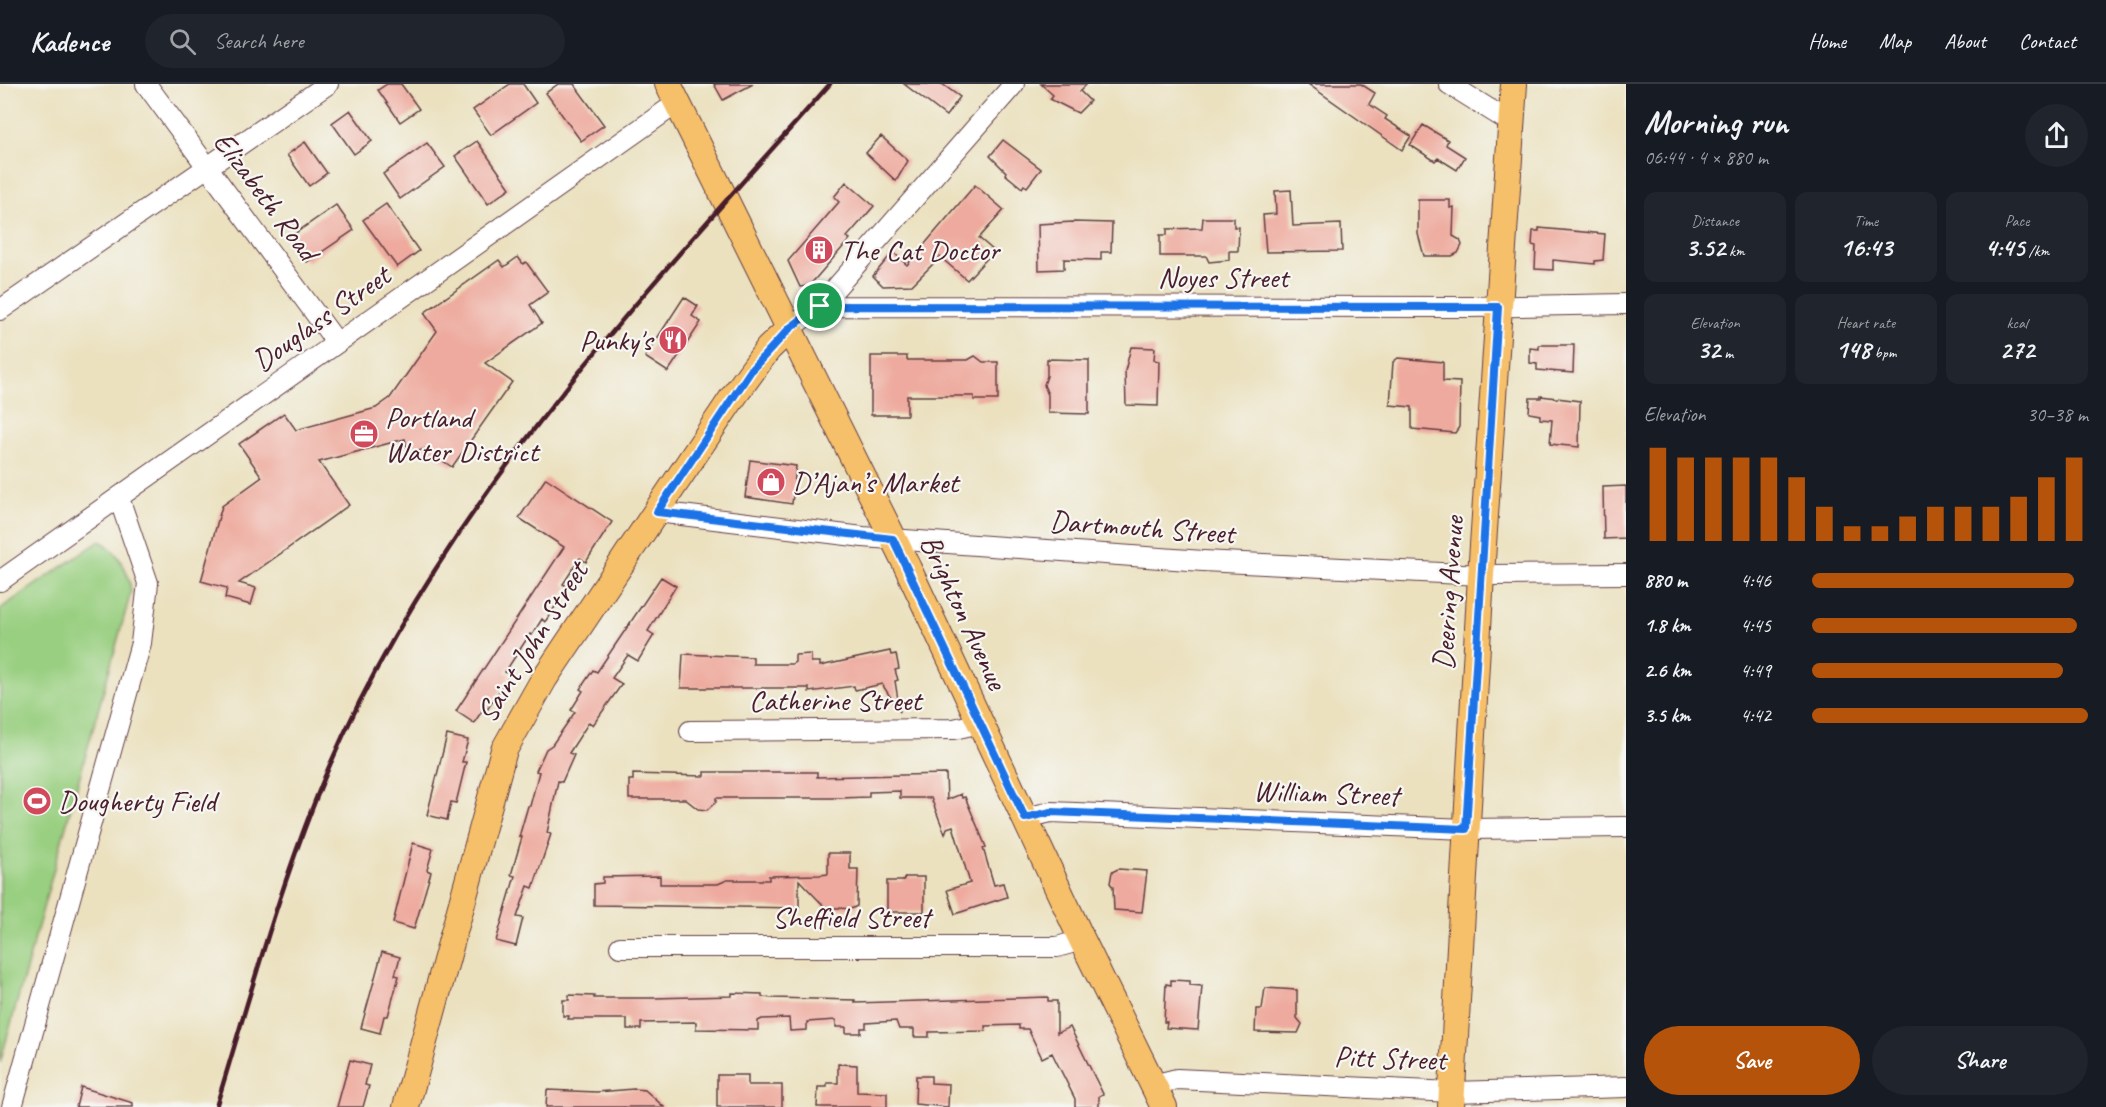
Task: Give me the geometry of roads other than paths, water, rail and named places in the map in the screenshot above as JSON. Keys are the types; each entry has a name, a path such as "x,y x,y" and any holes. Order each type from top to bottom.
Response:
{"main road":[{"name":"Deering Avenue","path":"1451,1099 1481,575 1489,485 1498,307 1514,84"},
{"name":"Brighton Avenue","path":"672,93 893,539 1082,940 1159,1096"},
{"name":"Saint John Street","path":"406,1107 504,750 544,679 752,369 790,328"}],"street":[{"name":"Elizabeth Road","path":"146,84 337,343"},
{"path":"0,310 328,84"},
{"path":"790,328 820,306 1014,84"},
{"path":"1449,84 1510,122"},
{"name":"Douglass Street","path":"0,581 337,343 672,93"},
{"name":"Noyes Street","path":"820,306 1498,307 1626,304"},
{"path":"12,1107 141,643 148,583 118,498"},
{"name":"Dartmouth Street","path":"657,512 893,539 1203,561 1481,575 1626,574"},
{"name":"Catherine Street","path":"690,730 954,729 980,723"},
{"name":"William Street","path":"1025,818 1051,812 1466,829 1626,827"},
{"name":"Sheffield Street","path":"620,947 1057,947 1082,940"},
{"name":"Pitt Street","path":"1159,1096 1177,1079 1451,1099 1626,1087"}],"railway":[{"path":"216,1107 268,936 312,809 329,767 376,671 429,579 488,491 619,323 830,84"}],"place":[{"name":"The Cat Doctor","path":"819,250"},
{"name":"Punky's","path":"673,340"},
{"name":"Portland Water District","path":"364,434"},
{"name":"D’Ajan’s Market","path":"771,482"},
{"name":"Dougherty Field","path":"37,801"}]}
